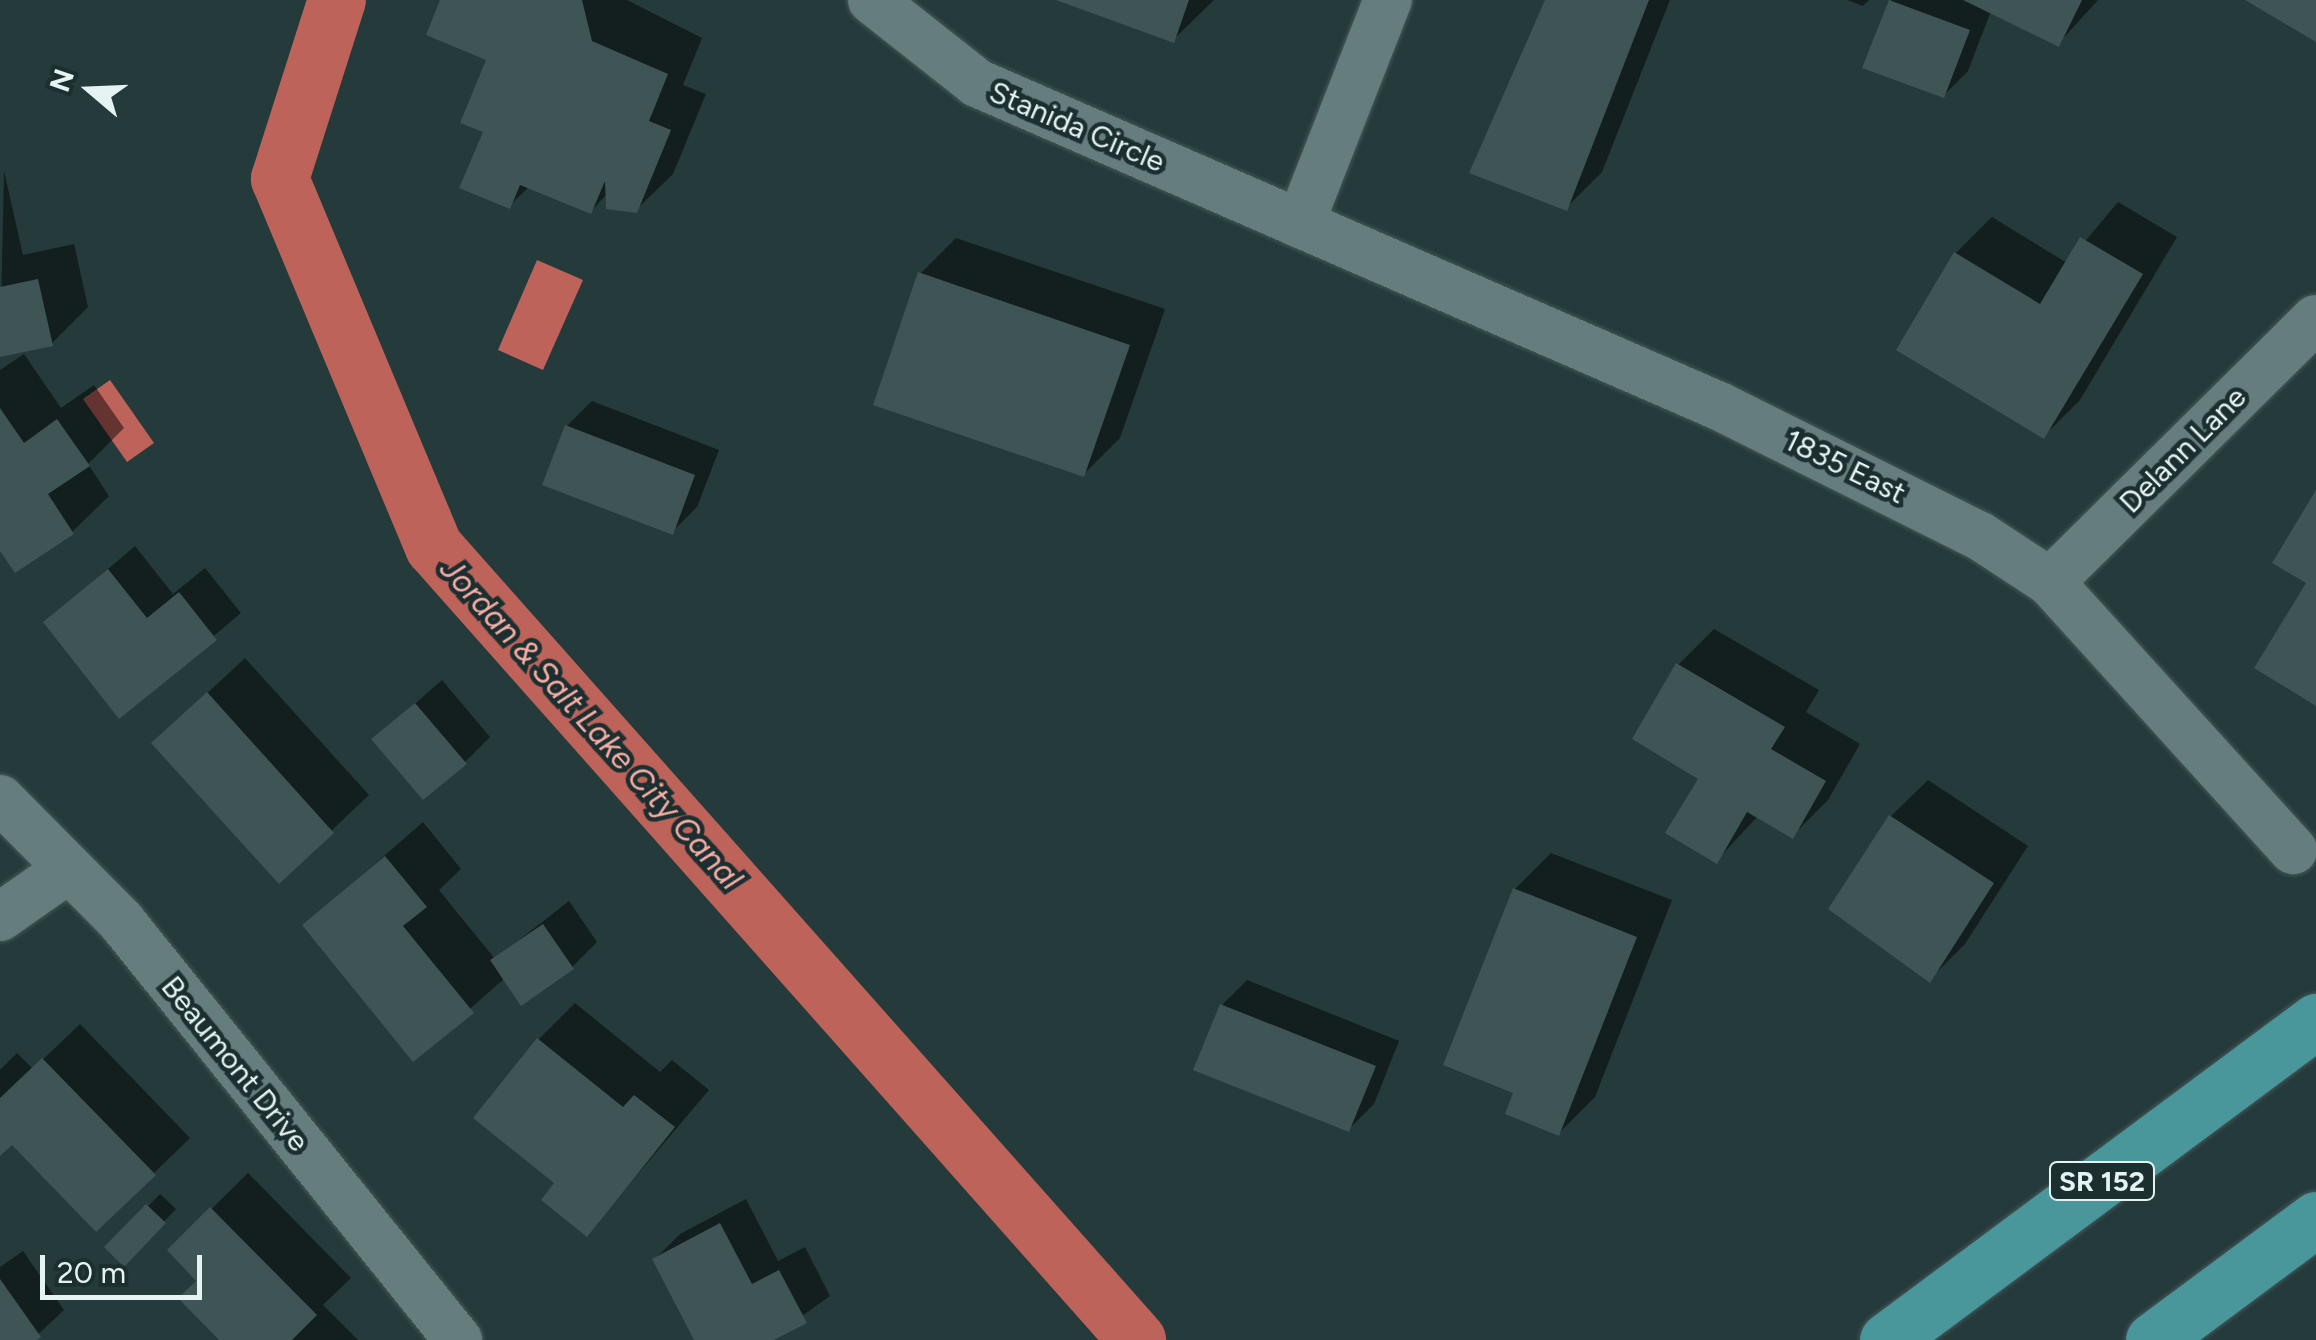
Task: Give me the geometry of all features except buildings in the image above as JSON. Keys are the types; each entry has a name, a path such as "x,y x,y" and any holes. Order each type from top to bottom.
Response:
{"main road":[{"name":"SR 152","path":"1887,1340 2316,1021"},
{"path":"2153,1340 2316,1218"}],"street":[{"name":"Stanida Circle","path":"872,0 976,83 1300,224"},
{"path":"1300,224 1388,0"},
{"name":"1835 East","path":"1300,224 1814,450 2050,582 2293,850"},
{"name":"Delann Lane","path":"2050,582 2316,319"},
{"name":"Beaumont Drive","path":"0,798 120,920 458,1340"},
{"path":"0,917 67,870"}],"shaded area":[{"path":"537,260 583,280 543,370 498,350"},
{"path":"110,380 154,443 127,462 83,399"}],"waterway":[{"name":"Jordan & Salt Lake City Canal","path":"337,0 280,179 434,547 1137,1340"}]}
